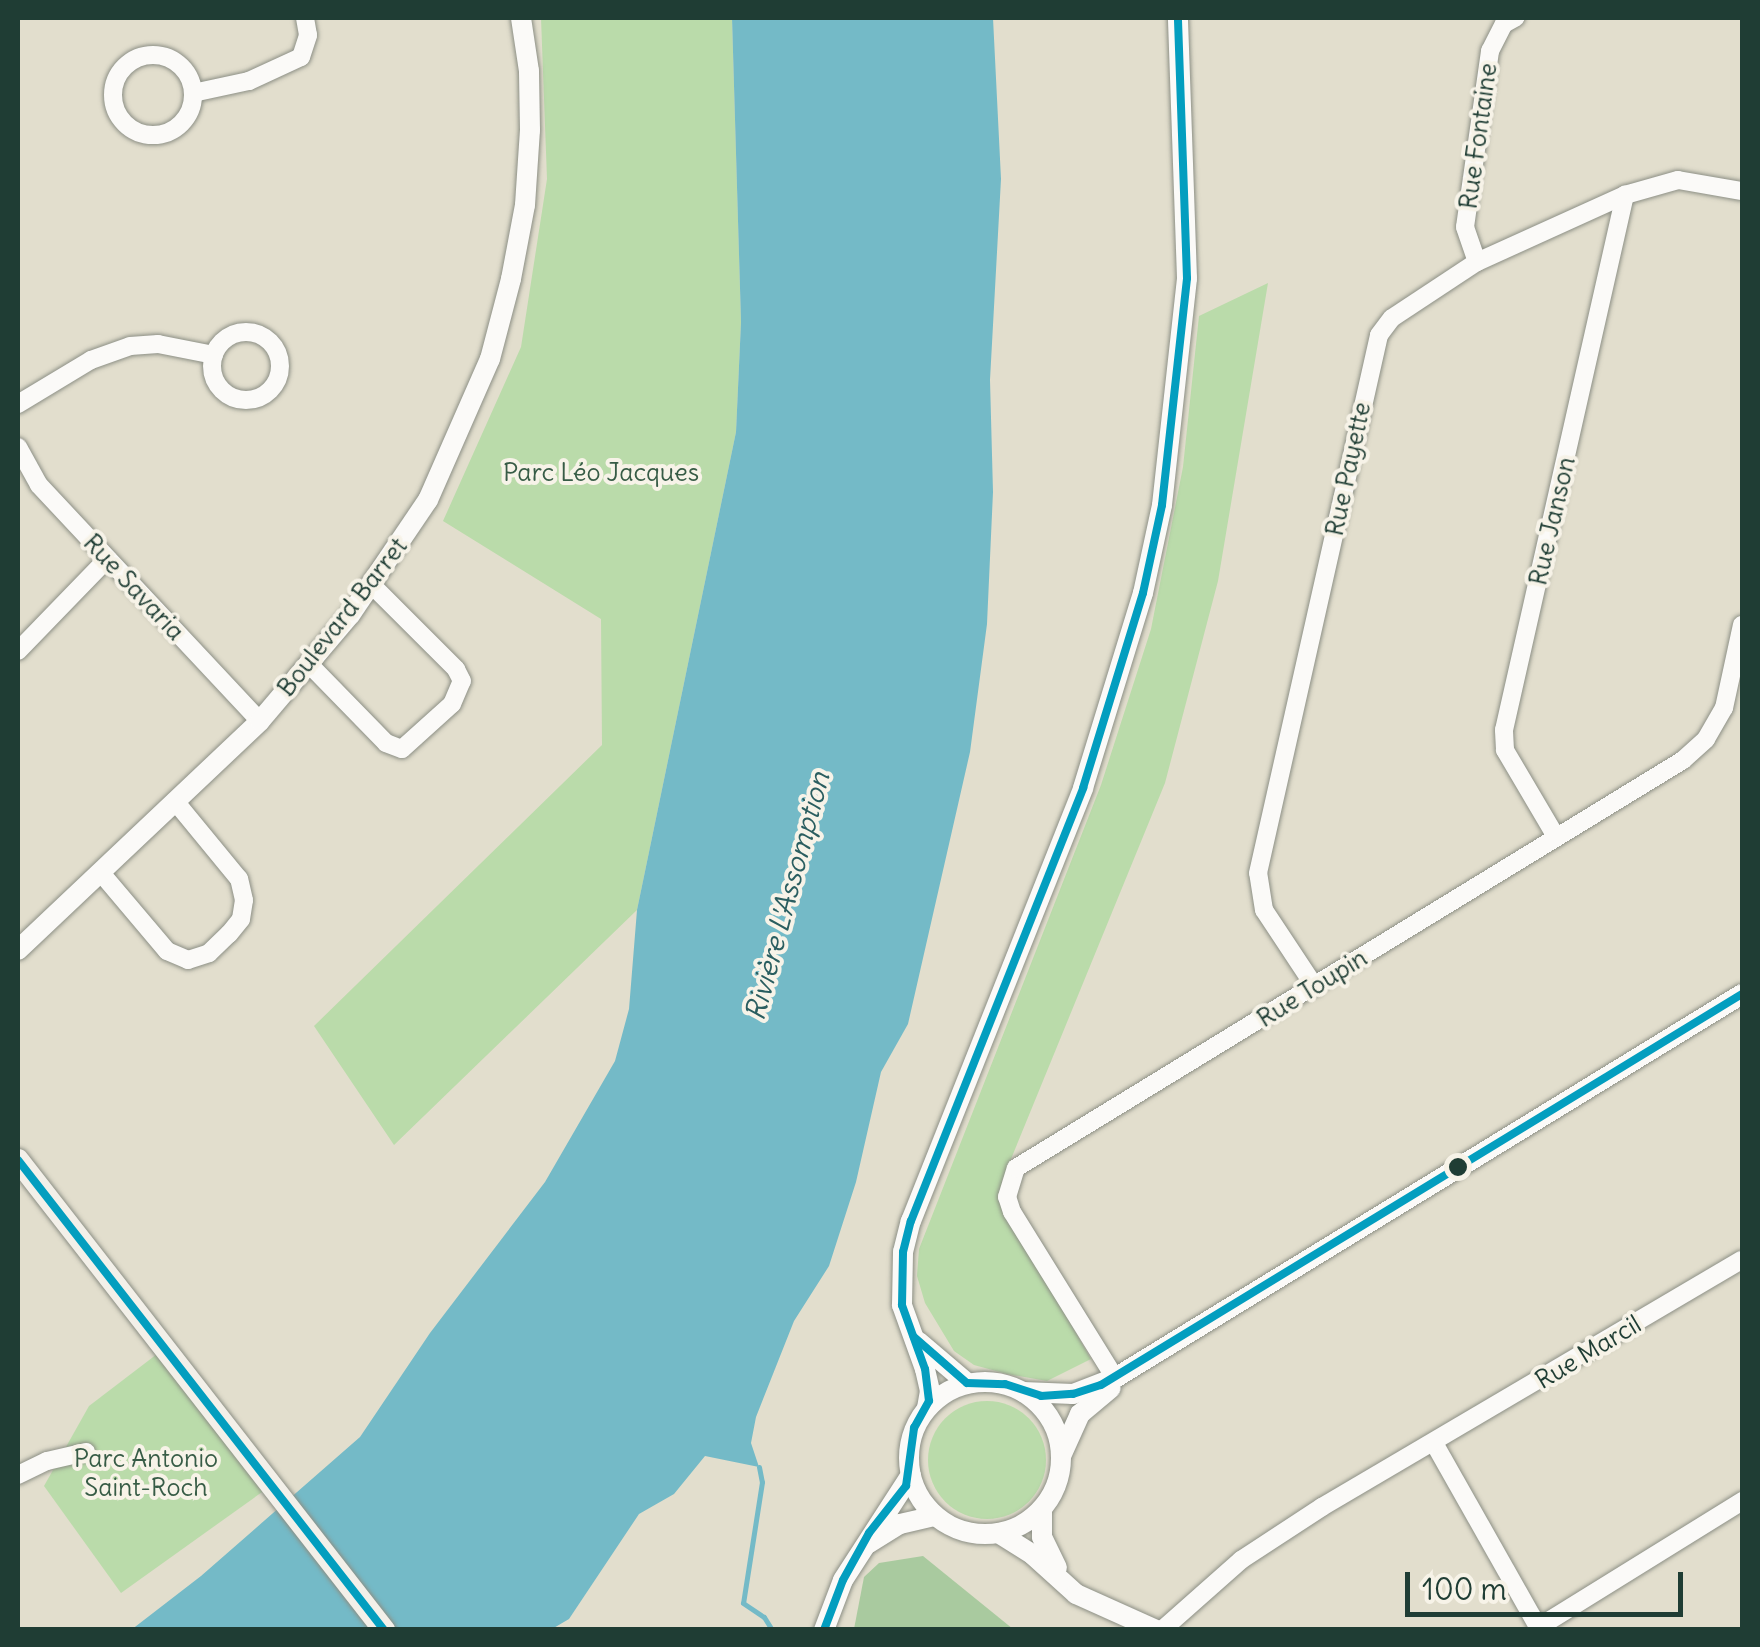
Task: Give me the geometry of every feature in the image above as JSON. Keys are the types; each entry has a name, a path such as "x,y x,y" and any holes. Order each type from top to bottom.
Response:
{"main road":[{"path":"18,1160 384,1630"}],"street":[{"path":"193,93 249,81 301,57 308,35 305,18"},
{"name":"Boulevard Barret","path":"18,950 260,721 373,586 428,500 459,438 494,343 525,205 530,70 522,18"},
{"path":"1178,18 1185,120 1186,278 1162,505 1143,593 1083,788 910,1221 900,1282 902,1306 930,1391 908,1452 911,1476 920,1497 934,1516 965,1533 1000,1534 1023,1526 1042,1510 1056,1489 1068,1434 1096,1397 1288,1280 1300,1264"},
{"name":"Rue Fontaine","path":"1477,262 1465,227 1490,51 1504,24 1515,18"},
{"path":"150,54 175,60 191,80 193,93 186,119 163,134 149,135 124,123 113,98 119,74 138,57 150,54"},
{"name":"Rue Payette","path":"1315,988 1264,910 1258,873 1379,336 1392,318 1477,262 1625,195 1678,180 1742,191"},
{"name":"Rue Janson","path":"1555,836 1505,750 1504,730 1625,195"},
{"path":"18,404 91,360 130,346 158,344 214,356"},
{"name":"Rue Savaria","path":"18,447 39,485 260,721"},
{"path":"18,651 107,559"},
{"path":"309,664 386,743 402,749 452,704 462,681 456,669 373,586"},
{"name":"Rue Toupin","path":"1115,1378 1012,1212 1006,1196 1016,1168 1682,760 1706,740 1724,708 1742,625"},
{"path":"102,874 167,951 188,960 209,953 229,934 241,919 244,900 239,880 175,801"},
{"path":"926,1408 945,1392 967,1384 986,1381 1023,1392 1073,1394 1115,1378 1742,994"},
{"name":"Rue Marcil","path":"1159,1630 1241,1560 1322,1507 1742,1260"},
{"path":"914,1337 967,1384"},
{"path":"1023,1392 1053,1423 1062,1464"},
{"path":"1434,1443 1540,1628 1742,1501"},
{"path":"18,1475 47,1461 86,1452"},
{"path":"824,1630 843,1580 911,1476"},
{"path":"1042,1510 1042,1537 1047,1553 1076,1594"},
{"path":"863,1546 900,1524 934,1516"},
{"path":"1000,1534 1032,1555 1076,1594 1159,1630"}],"green space":[{"name":"Parc Léo Jacques","path":"541,18 732,18 741,322 736,432 637,910 394,1145 314,1026 602,745 601,619 443,521 521,347 547,179"},
{"path":"1268,283 1218,581 1165,783 1002,1181 1003,1207 1091,1359 1047,1381 1007,1374 974,1365 954,1351 925,1303 917,1276 919,1249 1101,785 1151,629 1183,467 1199,316"},
{"name":"Parc Antonio Saint-Roch","path":"161,1351 265,1490 121,1593 44,1486 89,1406"},
{"path":"987,1401 1010,1405 1029,1418 1042,1437 1046,1460 1042,1483 1029,1502 1010,1515 987,1519 964,1515 945,1502 932,1483 928,1460 932,1437 945,1418 964,1405"},
{"path":"923,1556 1013,1629 854,1629 864,1577 879,1563"}],"water":[{"name":"Rivière L'Assomption","path":"732,18 993,18 1001,179 990,380 993,492 987,624 970,752 908,1024 881,1072 856,1182 829,1266 794,1321 756,1417 751,1443 759,1467 705,1456 674,1494 639,1514 569,1619 552,1629 131,1630 201,1576 360,1437 430,1333 545,1182 615,1061 629,1009 637,910 736,432 741,322"}],"waterway":[{"path":"759,1467 762,1482 743,1603 764,1617 772,1630"}],"transit line":[{"path":"824,1630 843,1580 869,1533 906,1486 914,1428 929,1401 925,1369 902,1305 903,1252 911,1221 1083,788 1143,593 1162,505 1187,278 1178,18"},
{"path":"914,1337 967,1383 1005,1384 1041,1396 1073,1394 1101,1385 1742,994"},
{"path":"18,1160 384,1630"}]}
